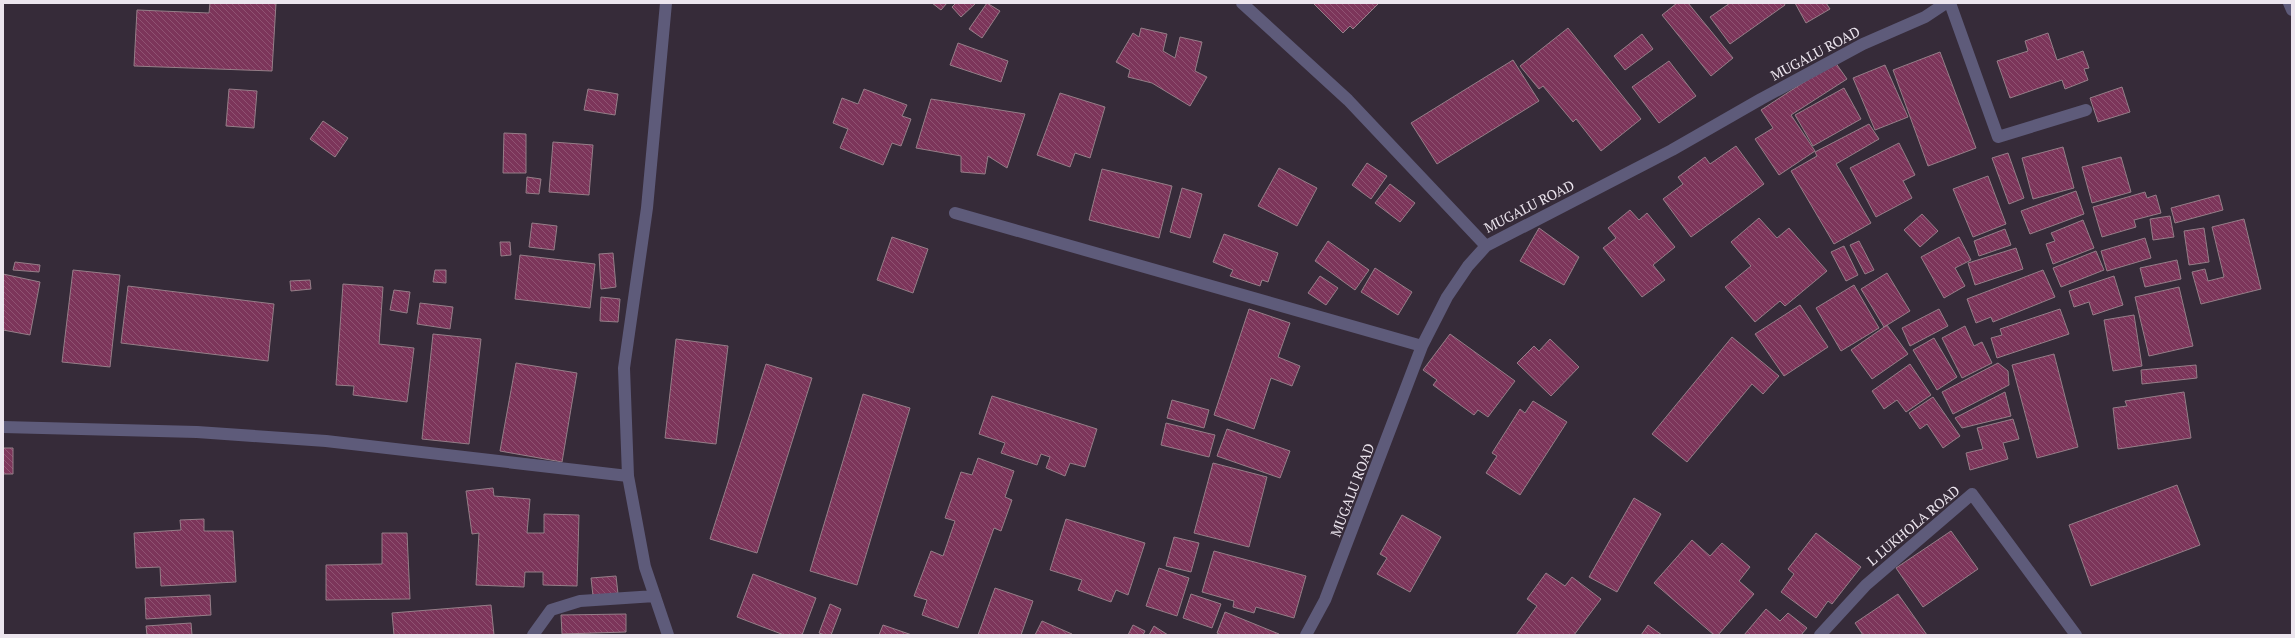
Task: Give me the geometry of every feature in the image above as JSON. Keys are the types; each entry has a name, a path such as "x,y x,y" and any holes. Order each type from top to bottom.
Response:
{"street":[{"path":"666,3 647,208 624,368 628,476 646,567 668,635"},
{"path":"1242,3 1348,100 1486,246"},
{"name":"MUGALU ROAD","path":"1306,635 1330,586 1422,346 1447,297 1468,266 1486,246 1672,150 1768,95 1863,44 1925,16 1946,3"},
{"path":"1950,3 1998,137 2086,110"},
{"path":"2289,3 2292,10"},
{"path":"955,213 1422,346"},
{"path":"3,427 197,432 326,441 628,476"},
{"name":"L LUKHOLA ROAD","path":"1820,635 1866,585 1972,494 2076,635"},
{"path":"533,635 551,610 580,601 655,596"}],"building":[{"path":"210,3 276,3 272,71 134,66 137,10 209,13"},
{"path":"932,3 947,3 941,10"},
{"path":"956,3 976,3 961,17 952,7"},
{"path":"987,3 1000,11 982,38 969,29"},
{"path":"1313,3 1379,3 1353,29 1350,26 1343,33"},
{"path":"1677,3 1688,3 1733,58 1711,76 1662,15"},
{"path":"1730,3 1784,3 1785,5 1730,44 1710,17"},
{"path":"1795,3 1826,3 1830,9 1806,23"},
{"path":"1141,28 1167,34 1163,51 1175,58 1180,37 1202,42 1195,71 1207,77 1190,106 1152,83 1128,77 1130,70 1116,62 1133,33 1139,37"},
{"path":"1568,28 1641,119 1601,151 1576,119 1573,122 1543,86 1539,89 1520,66"},
{"path":"2048,33 2057,60 2083,51 2089,68 2084,69 2088,80 2065,89 2062,80 2010,98 1997,61 2028,51 2025,41"},
{"path":"1642,34 1653,49 1625,70 1614,56"},
{"path":"958,43 1008,61 1001,82 950,65"},
{"path":"1940,52 1976,148 1928,166 1893,70"},
{"path":"1513,60 1539,101 1437,164 1411,123"},
{"path":"1669,61 1696,96 1659,123 1632,87"},
{"path":"1835,62 1847,79 1791,115 1815,151 1779,175 1755,139 1773,128 1761,110"},
{"path":"1885,65 1908,117 1875,130 1853,78"},
{"path":"2122,87 2130,112 2098,122 2090,98"},
{"path":"1844,88 1861,119 1813,146 1795,115"},
{"path":"229,89 257,91 254,128 226,126"},
{"path":"588,89 618,94 615,115 584,110"},
{"path":"864,89 907,105 902,116 911,119 901,146 892,143 883,165 840,148 848,129 833,123 842,98 858,104"},
{"path":"1060,93 1105,107 1090,158 1075,153 1070,167 1037,155"},
{"path":"931,99 1025,114 1007,168 988,156 985,174 961,172 961,156 916,148"},
{"path":"323,121 348,138 335,157 310,139"},
{"path":"1869,124 1879,139 1836,164 1871,223 1834,244 1791,171 1817,156 1815,152"},
{"path":"504,133 526,134 526,173 503,173"},
{"path":"553,142 593,145 589,195 549,192"},
{"path":"1899,143 1915,175 1903,181 1912,198 1876,217 1850,168"},
{"path":"1736,146 1764,184 1691,237 1663,199 1683,184 1678,177 1705,157 1710,164"},
{"path":"2063,147 2074,188 2033,199 2022,158"},
{"path":"2008,153 2024,198 2009,204 1992,158"},
{"path":"2121,157 2131,192 2092,203 2082,167"},
{"path":"1367,163 1387,176 1371,199 1352,185"},
{"path":"1279,168 1317,188 1297,226 1258,206"},
{"path":"1102,169 1172,186 1159,238 1089,220"},
{"path":"1988,176 2006,224 1973,237 1953,189"},
{"path":"527,177 541,179 539,194 526,193"},
{"path":"1390,184 1415,203 1400,222 1375,203"},
{"path":"1182,188 1202,194 1190,238 1170,232"},
{"path":"2076,191 2084,214 2030,234 2021,211"},
{"path":"2145,192 2147,198 2156,195 2161,213 2134,220 2136,227 2102,237 2093,207"},
{"path":"2219,195 2223,210 2175,223 2171,208"},
{"path":"1630,210 1639,220 1647,213 1675,247 1653,265 1665,280 1642,297 1603,248 1616,238 1608,228"},
{"path":"1922,214 1938,231 1920,247 1904,230"},
{"path":"2170,216 2174,237 2153,240 2150,219"},
{"path":"1759,218 1777,238 1789,228 1827,271 1785,306 1780,301 1755,322 1725,287 1751,266 1731,242"},
{"path":"2244,219 2261,289 2201,304 2192,272 2205,269 2208,281 2224,277 2212,227"},
{"path":"2083,220 2094,248 2053,264 2046,244 2055,241 2051,233"},
{"path":"532,223 557,226 554,250 529,247"},
{"path":"1539,228 1579,257 1564,285 1520,261"},
{"path":"2204,228 2209,262 2189,265 2184,231"},
{"path":"2005,229 2011,245 1979,256 1974,241"},
{"path":"1224,234 1278,253 1268,282 1262,280 1260,286 1230,276 1233,270 1213,262"},
{"path":"892,237 928,249 913,293 877,280"},
{"path":"1959,237 1971,260 1955,268 1965,286 1944,298 1921,257"},
{"path":"2145,238 2151,258 2107,271 2101,251"},
{"path":"1328,241 1369,270 1355,290 1315,261"},
{"path":"1859,241 1874,270 1865,274 1850,245"},
{"path":"500,242 510,242 511,255 501,256"},
{"path":"1844,246 1858,275 1846,281 1831,252"},
{"path":"2016,248 2023,269 1975,285 1968,263"},
{"path":"2096,251 2104,270 2061,287 2053,268"},
{"path":"613,253 616,287 601,289 599,254"},
{"path":"520,255 595,264 590,308 515,299"},
{"path":"2177,260 2181,279 2145,287 2140,268"},
{"path":"15,262 40,265 39,272 13,270"},
{"path":"1375,268 1412,292 1398,315 1361,292"},
{"path":"73,270 120,275 110,367 62,362"},
{"path":"435,270 446,270 446,283 433,282"},
{"path":"2043,270 2055,297 1993,322 1991,317 1976,323 1967,299"},
{"path":"1887,273 1910,311 1884,327 1861,289"},
{"path":"3,274 40,282 30,335 3,330"},
{"path":"1320,276 1338,288 1326,305 1308,293"},
{"path":"2114,276 2123,305 2093,315 2089,302 2074,307 2069,291"},
{"path":"310,280 311,289 291,291 290,281"},
{"path":"343,284 383,287 379,344 414,348 407,402 353,395 354,386 336,385"},
{"path":"1854,285 1879,328 1841,351 1816,308"},
{"path":"128,286 274,304 268,361 121,343"},
{"path":"2179,287 2193,346 2149,356 2135,297"},
{"path":"394,290 410,292 407,313 390,310"},
{"path":"601,297 620,299 618,322 600,321"},
{"path":"420,303 453,307 450,329 417,324"},
{"path":"1800,305 1828,347 1784,376 1755,334"},
{"path":"1249,309 1290,323 1278,357 1300,366 1292,386 1271,378 1254,429 1214,415"},
{"path":"1939,309 1948,326 1910,346 1902,328"},
{"path":"2060,309 2069,334 1997,358 1991,338 2002,335 2000,329"},
{"path":"2134,315 2142,366 2113,371 2104,320"},
{"path":"1887,325 1908,354 1872,379 1851,350"},
{"path":"1965,326 1974,346 1982,342 1992,363 1962,378 1942,338"},
{"path":"433,334 481,339 469,444 422,439"},
{"path":"1450,334 1515,381 1488,417 1478,410 1474,415 1433,385 1437,380 1423,370"},
{"path":"1732,337 1779,376 1763,394 1752,384 1687,462 1652,434"},
{"path":"1934,338 1957,377 1937,390 1913,350"},
{"path":"676,339 728,346 716,444 665,438"},
{"path":"1550,339 1579,367 1551,396 1517,363 1534,346 1539,351"},
{"path":"2054,354 2078,447 2037,458 2012,365"},
{"path":"516,363 577,373 562,462 500,451"},
{"path":"1998,363 2008,371 2009,385 1953,414 1942,392"},
{"path":"766,364 812,378 757,553 710,539"},
{"path":"1910,364 1931,395 1906,412 1897,400 1884,409 1872,391"},
{"path":"2196,365 2197,378 2142,384 2141,370"},
{"path":"2005,392 2011,416 1962,428 1955,418"},
{"path":"2184,392 2191,438 2118,449 2113,408 2127,406 2125,401"},
{"path":"863,394 910,408 857,585 810,571"},
{"path":"992,396 1097,429 1085,467 1070,463 1065,476 1046,468 1050,457 1041,454 1037,465 1001,453 1005,443 979,434"},
{"path":"1933,397 1960,436 1943,448 1927,424 1920,429 1909,413"},
{"path":"1172,400 1209,410 1204,428 1167,418"},
{"path":"1533,401 1567,422 1520,495 1486,473 1497,456 1492,453 1520,409 1525,413"},
{"path":"2013,419 2019,439 2003,443 2008,459 1970,470 1966,453 1983,449 1977,428"},
{"path":"1166,423 1215,435 1209,457 1161,445"},
{"path":"1227,429 1290,451 1280,478 1217,456"},
{"path":"3,448 13,448 13,474 3,474"},
{"path":"978,458 1014,471 1005,497 1012,500 1001,531 994,528 958,628 922,615 927,600 914,596 931,551 943,556 955,521 945,518 961,472 972,475"},
{"path":"1213,463 1267,477 1249,547 1194,533"},
{"path":"2177,485 2200,545 2091,586 2069,525"},
{"path":"493,488 494,496 530,499 527,533 544,533 544,514 579,515 577,586 543,585 543,572 525,572 524,587 476,585 479,533 472,534 466,491"},
{"path":"1634,498 1661,514 1617,592 1589,577"},
{"path":"1402,515 1441,537 1410,592 1377,574 1387,558 1380,554"},
{"path":"204,519 204,531 233,531 236,582 161,586 160,567 136,568 134,533 181,530 180,520"},
{"path":"1066,519 1145,543 1128,595 1116,590 1111,602 1078,590 1082,580 1050,570"},
{"path":"1951,531 1978,569 1923,607 1896,568"},
{"path":"382,533 407,533 410,599 326,600 326,565 382,564"},
{"path":"1816,533 1861,567 1832,604 1828,601 1816,618 1781,592 1794,574 1788,569"},
{"path":"1174,537 1199,543 1191,572 1166,566"},
{"path":"1692,540 1710,556 1722,543 1750,567 1739,581 1754,594 1718,635 1714,635 1654,583"},
{"path":"1214,551 1306,576 1294,618 1256,607 1254,613 1233,607 1234,601 1202,592"},
{"path":"1159,568 1189,578 1177,616 1146,606"},
{"path":"1546,573 1565,586 1572,577 1601,599 1574,635 1516,635 1537,606 1527,599"},
{"path":"753,574 816,598 802,635 784,635 737,617"},
{"path":"616,576 618,594 593,596 591,578"},
{"path":"995,588 1033,601 1021,635 978,635"},
{"path":"1191,594 1221,604 1212,628 1183,618"},
{"path":"1898,594 1927,635 1863,635 1855,623"},
{"path":"210,595 211,615 146,619 145,598"},
{"path":"830,604 841,609 831,635 825,635 819,633"},
{"path":"491,605 494,635 394,635 392,613"},
{"path":"1766,609 1780,621 1788,613 1807,628 1801,635 1744,635"},
{"path":"1225,612 1279,635 1221,635 1217,633"},
{"path":"626,614 626,632 562,634 561,615"},
{"path":"1042,621 1072,634 1072,635 1035,635"},
{"path":"191,623 192,635 147,635 146,626"},
{"path":"883,625 912,635 879,635"},
{"path":"1133,625 1145,631 1143,635 1128,635"},
{"path":"1648,625 1662,635 1641,635"},
{"path":"1154,626 1168,635 1149,635"}]}
